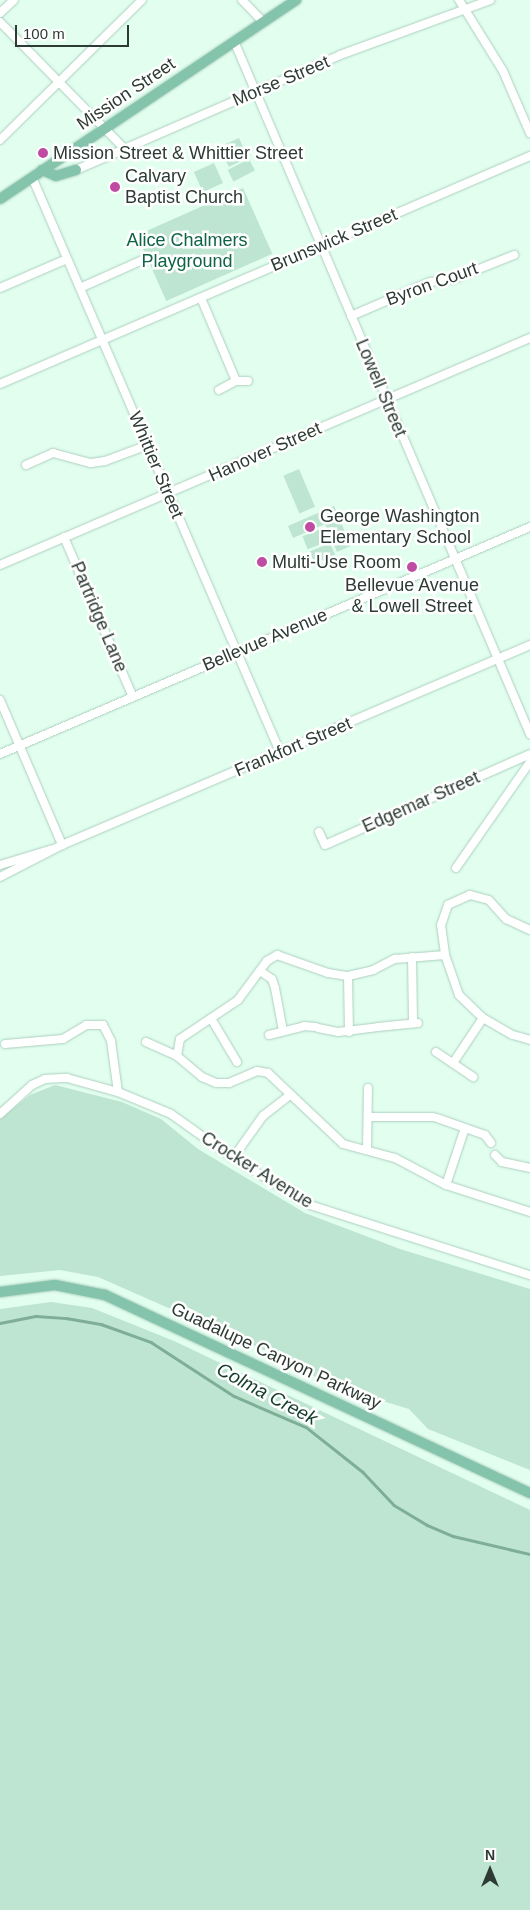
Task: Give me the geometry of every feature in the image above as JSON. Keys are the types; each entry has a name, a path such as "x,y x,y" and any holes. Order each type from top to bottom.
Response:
{"main road":[{"name":"Mission Street","path":"0,199 296,0"},
{"path":"42,170 56,176 76,170"},
{"name":"Guadalupe Canyon Parkway","path":"0,1292 55,1286 105,1295 530,1493"}],"street":[{"path":"0,14 14,0"},
{"path":"0,140 142,0"},
{"path":"242,0 263,22"},
{"path":"459,0 462,10 503,71 530,134"},
{"name":"Morse Street","path":"76,170 254,91 490,0"},
{"path":"0,22 125,149"},
{"name":"Lowell Street","path":"234,41 530,734"},
{"name":"Brunswick Street","path":"0,384 530,156"},
{"name":"Whittier Street","path":"32,177 280,752"},
{"name":"Byron Court","path":"351,316 430,282 454,279 514,255"},
{"path":"80,288 147,258"},
{"path":"0,288 67,260"},
{"path":"201,298 236,381"},
{"name":"Hanover Street","path":"0,565 530,338"},
{"path":"218,390 236,381 248,381"},
{"path":"26,465 53,453 92,463 105,462 148,445"},
{"name":"Bellevue Avenue","path":"0,754 530,527"},
{"name":"Partridge Lane","path":"64,537 133,697"},
{"name":"Frankfort Street","path":"0,877 59,847 530,645"},
{"path":"0,700 59,847"},
{"name":"Edgemar Street","path":"319,832 325,845 530,754"},
{"path":"456,868 530,762"},
{"name":"Frankfort Street","path":"0,865 43,850 59,847"},
{"path":"530,930 511,923 489,900 464,896 448,905 442,916 445,955 459,995 483,1018 513,1035 530,1040"},
{"path":"177,1056 180,1039 212,1020 238,1000 272,957 282,955 328,973 348,976 412,957 445,955"},
{"path":"269,1035 283,1031 317,1028 350,1032 415,1023 412,957"},
{"path":"260,971 272,979 283,1031"},
{"path":"348,976 350,1032"},
{"path":"453,1063 483,1018"},
{"path":"212,1020 237,1062"},
{"path":"5,1044 63,1039 86,1025 103,1025 111,1041 118,1092"},
{"path":"146,1042 177,1056 202,1077 216,1083 229,1083 263,1071 336,1140 401,1160 446,1185 530,1212"},
{"path":"436,1052 473,1077"},
{"name":"Crocker Avenue","path":"0,1114 32,1085 45,1079 68,1078 118,1092 171,1114 232,1158 310,1205 530,1275"},
{"path":"367,1150 368,1088"},
{"path":"232,1158 264,1116 290,1095"},
{"path":"368,1117 435,1118 485,1135 491,1144"},
{"path":"446,1185 466,1128"},
{"path":"495,1156 502,1162 530,1168"}],"green space":[{"path":"239,138 248,158 229,167 220,147"},
{"path":"249,159 255,171 234,181 228,170"},
{"path":"214,163 223,183 203,192 194,172"},
{"name":"Alice Chalmers Playground","path":"243,188 272,254 166,301 137,235"},
{"path":"299,469 315,507 299,513 283,476"},
{"path":"334,506 351,546 337,552 325,524 293,538 288,526"},
{"path":"324,528 329,541 308,549 303,536"},
{"path":"330,543 335,555 315,564 310,552"},
{"path":"55,1085 122,1102 161,1119 198,1149 305,1213 400,1249 530,1289 530,1470 428,1429 409,1409 330,1385 282,1358 98,1277 60,1270 0,1276 0,1119 30,1095"},
{"path":"51,1302 92,1308 174,1341 530,1510 530,1910 0,1910 0,1309"}],"waterway":[{"name":"Colma Creek","path":"0,1323 36,1316 66,1318 101,1324 151,1342 234,1396 306,1427 363,1472 394,1505 427,1525 453,1536 530,1554"}],"place":[{"name":"Mission Street & Whittier Street","path":"43,153"},
{"name":"Calvary Baptist Church","path":"115,187"},
{"name":"George Washington Elementary School","path":"310,527"},
{"name":"Multi-Use Room","path":"262,562"},
{"name":"Bellevue Avenue & Lowell Street","path":"412,567"}]}
